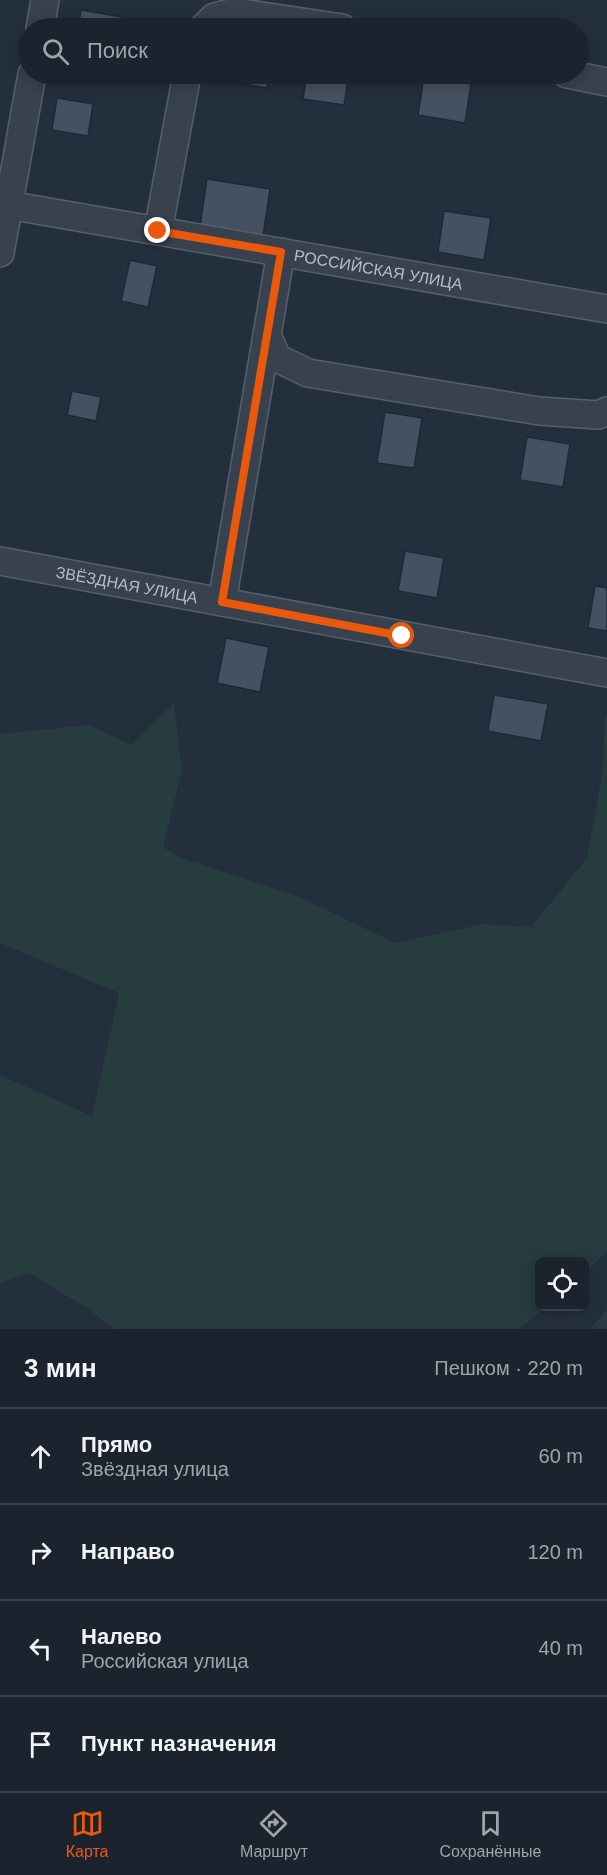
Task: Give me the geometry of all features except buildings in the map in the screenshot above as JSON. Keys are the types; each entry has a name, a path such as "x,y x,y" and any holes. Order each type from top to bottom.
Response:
{"street":[{"path":"42,18 45,0"},
{"path":"213,18 235,12 275,18"},
{"path":"589,78 607,81"},
{"path":"0,253 30,84"},
{"path":"158,231 185,84"},
{"name":"РОССИЙСКАЯ УЛИЦА","path":"8,205 607,309"},
{"path":"222,602 281,252"},
{"path":"267,335 277,358 308,373 539,411 598,414 607,411"},
{"name":"ЗВЁЗДНАЯ УЛИЦА","path":"0,561 607,673"}],"green space":[{"path":"174,703 182,770 163,847 180,858 298,896 395,943 484,924 531,927 587,858 603,769 605,716 607,716 607,1251 589,1270 589,1257 535,1257 535,1311 541,1311 519,1329 115,1329 87,1308 29,1273 0,1283 0,1075 92,1116 119,993 0,943 0,734 89,725 132,745"},
{"path":"607,1310 607,1329 590,1329 592,1327"}],"route":[{"path":"158,231 281,252 222,602 402,636"}]}
